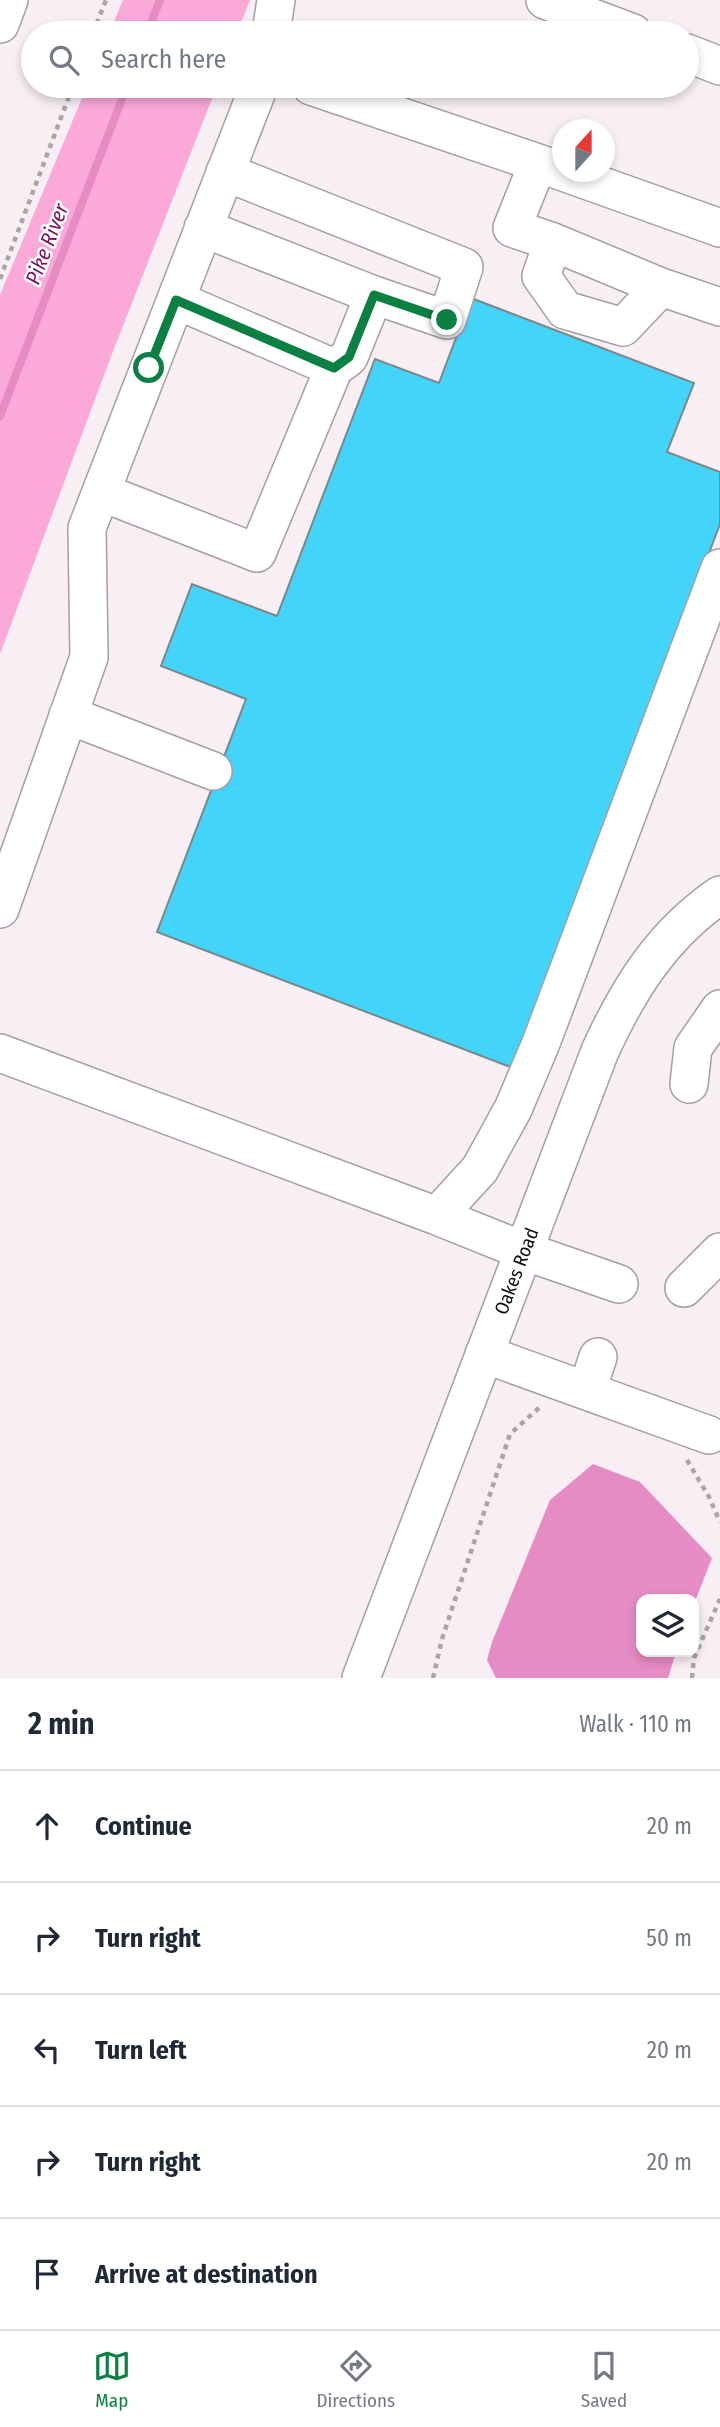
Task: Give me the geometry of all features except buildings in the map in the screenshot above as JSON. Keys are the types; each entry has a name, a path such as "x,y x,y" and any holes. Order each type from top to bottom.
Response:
{"street":[{"path":"0,24 9,0"},
{"path":"273,21 276,0"},
{"path":"545,0 601,21"},
{"path":"699,58 720,66"},
{"path":"0,909 89,657 87,528 254,98"},
{"path":"346,98 720,228"},
{"path":"538,163 512,228 720,307"},
{"path":"203,228 374,295 447,320 464,267 225,172"},
{"path":"553,242 541,276 565,310 623,327 661,286"},
{"path":"101,492 257,553 334,368 349,357 374,295"},
{"path":"176,300 334,368"},
{"path":"438,1216 480,1169 513,1109 541,1043 720,568"},
{"path":"68,715 213,771"},
{"name":"Oakes Road","path":"361,1678 600,1051 621,1005 648,964 669,939 720,895"},
{"path":"689,1084 692,1048 720,1009"},
{"path":"0,1053 618,1284"},
{"path":"684,1288 720,1252"},
{"path":"484,1354 593,1374 696,1444"}],"path":[{"path":"98,21 106,0"},
{"path":"0,279 68,98"},
{"path":"433,1678 443,1639 510,1434 539,1407 552,1409"},
{"path":"696,1444 709,1497 720,1522"},
{"path":"692,1678 694,1658 720,1599"}],"shaded area":[{"path":"123,0 250,0 242,21 114,21"},
{"path":"82,98 212,98 112,354 0,654 0,295"},
{"path":"593,1464 640,1482 712,1558 698,1594 636,1594 636,1657 674,1657 668,1678 496,1678 487,1660 492,1642 550,1500"}],"waterway":[{"name":"Pike River","path":"152,21 160,0"},
{"name":"Pike River","path":"0,416 122,98"}],"route":[{"path":"149,368 176,300 334,368 349,357 374,295 447,320"}]}
